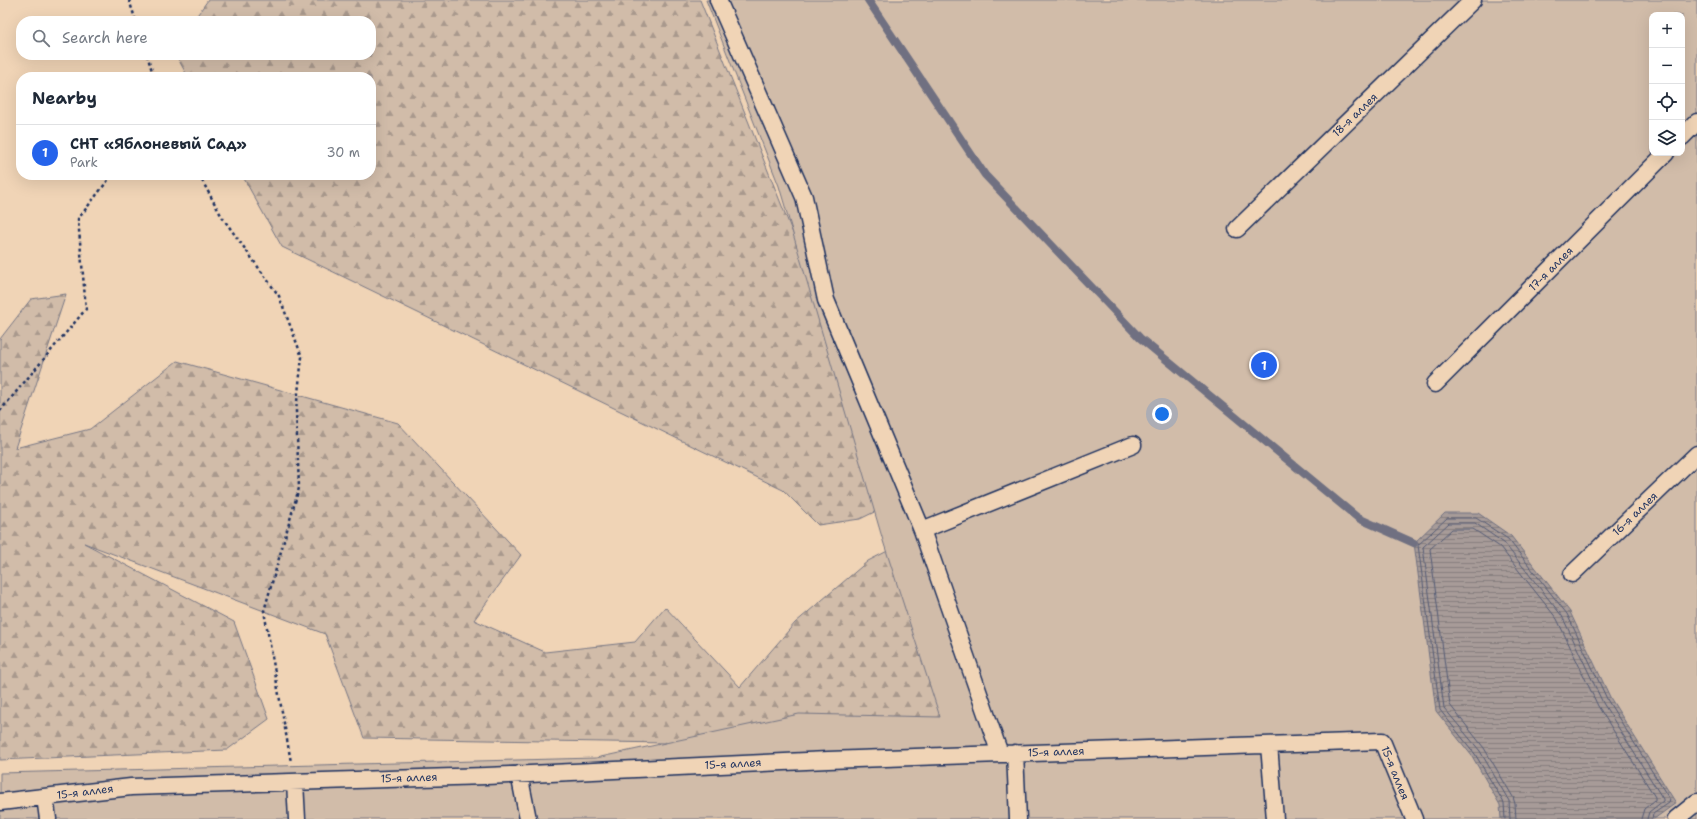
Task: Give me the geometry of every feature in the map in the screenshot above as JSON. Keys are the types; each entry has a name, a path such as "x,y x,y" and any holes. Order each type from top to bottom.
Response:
{"lane":[{"path":"718,0 804,197 826,300 922,530 1007,754 1018,819"},
{"name":"18-я аллея","path":"1236,229 1473,0"},
{"path":"1685,134 1697,122"},
{"name":"17-я аллея","path":"1435,384 1663,156"},
{"path":"922,530 1133,445"},
{"name":"16-я аллея","path":"1572,574 1697,454"},
{"name":"15-я аллея","path":"0,802 131,787 520,774 828,760 1382,741 1414,819"},
{"path":"1270,745 1275,819"},
{"path":"520,774 528,819"},
{"path":"294,782 297,819"},
{"path":"45,797 48,819"},
{"path":"1676,819 1697,802"}],"path":[{"path":"129,0 134,16"},
{"path":"149,60 152,72"},
{"path":"0,411 86,309 78,219 108,180"},
{"path":"202,180 222,217 279,296 302,357 296,411 300,488 264,611 294,782"}],"green space":[{"path":"208,0 700,0 899,500 860,519 818,525 783,490 282,247 245,180 376,180 376,72 185,72 179,60 376,60 376,16 197,16"},
{"path":"706,0 1697,0 1697,819 0,819 0,773 596,758 799,714 940,717 884,544 779,186"},
{"path":"66,294 15,448 90,429 177,361 398,423 521,555 474,620 545,652 635,642 665,607 740,687 795,623 868,561 911,539 951,721 727,744 364,738 325,634 84,543 234,622 269,719 227,750 0,760 0,339 31,299"}],"water":[{"path":"1445,513 1478,513 1511,536 1570,612 1611,699 1676,803 1654,819 1501,819 1500,805 1472,756 1436,711 1414,543"}],"waterway":[{"path":"868,0 985,175 1140,338 1358,518 1414,543"}],"place":[{"name":"СНТ «Яблоневый Сад»","path":"1264,365"}]}
